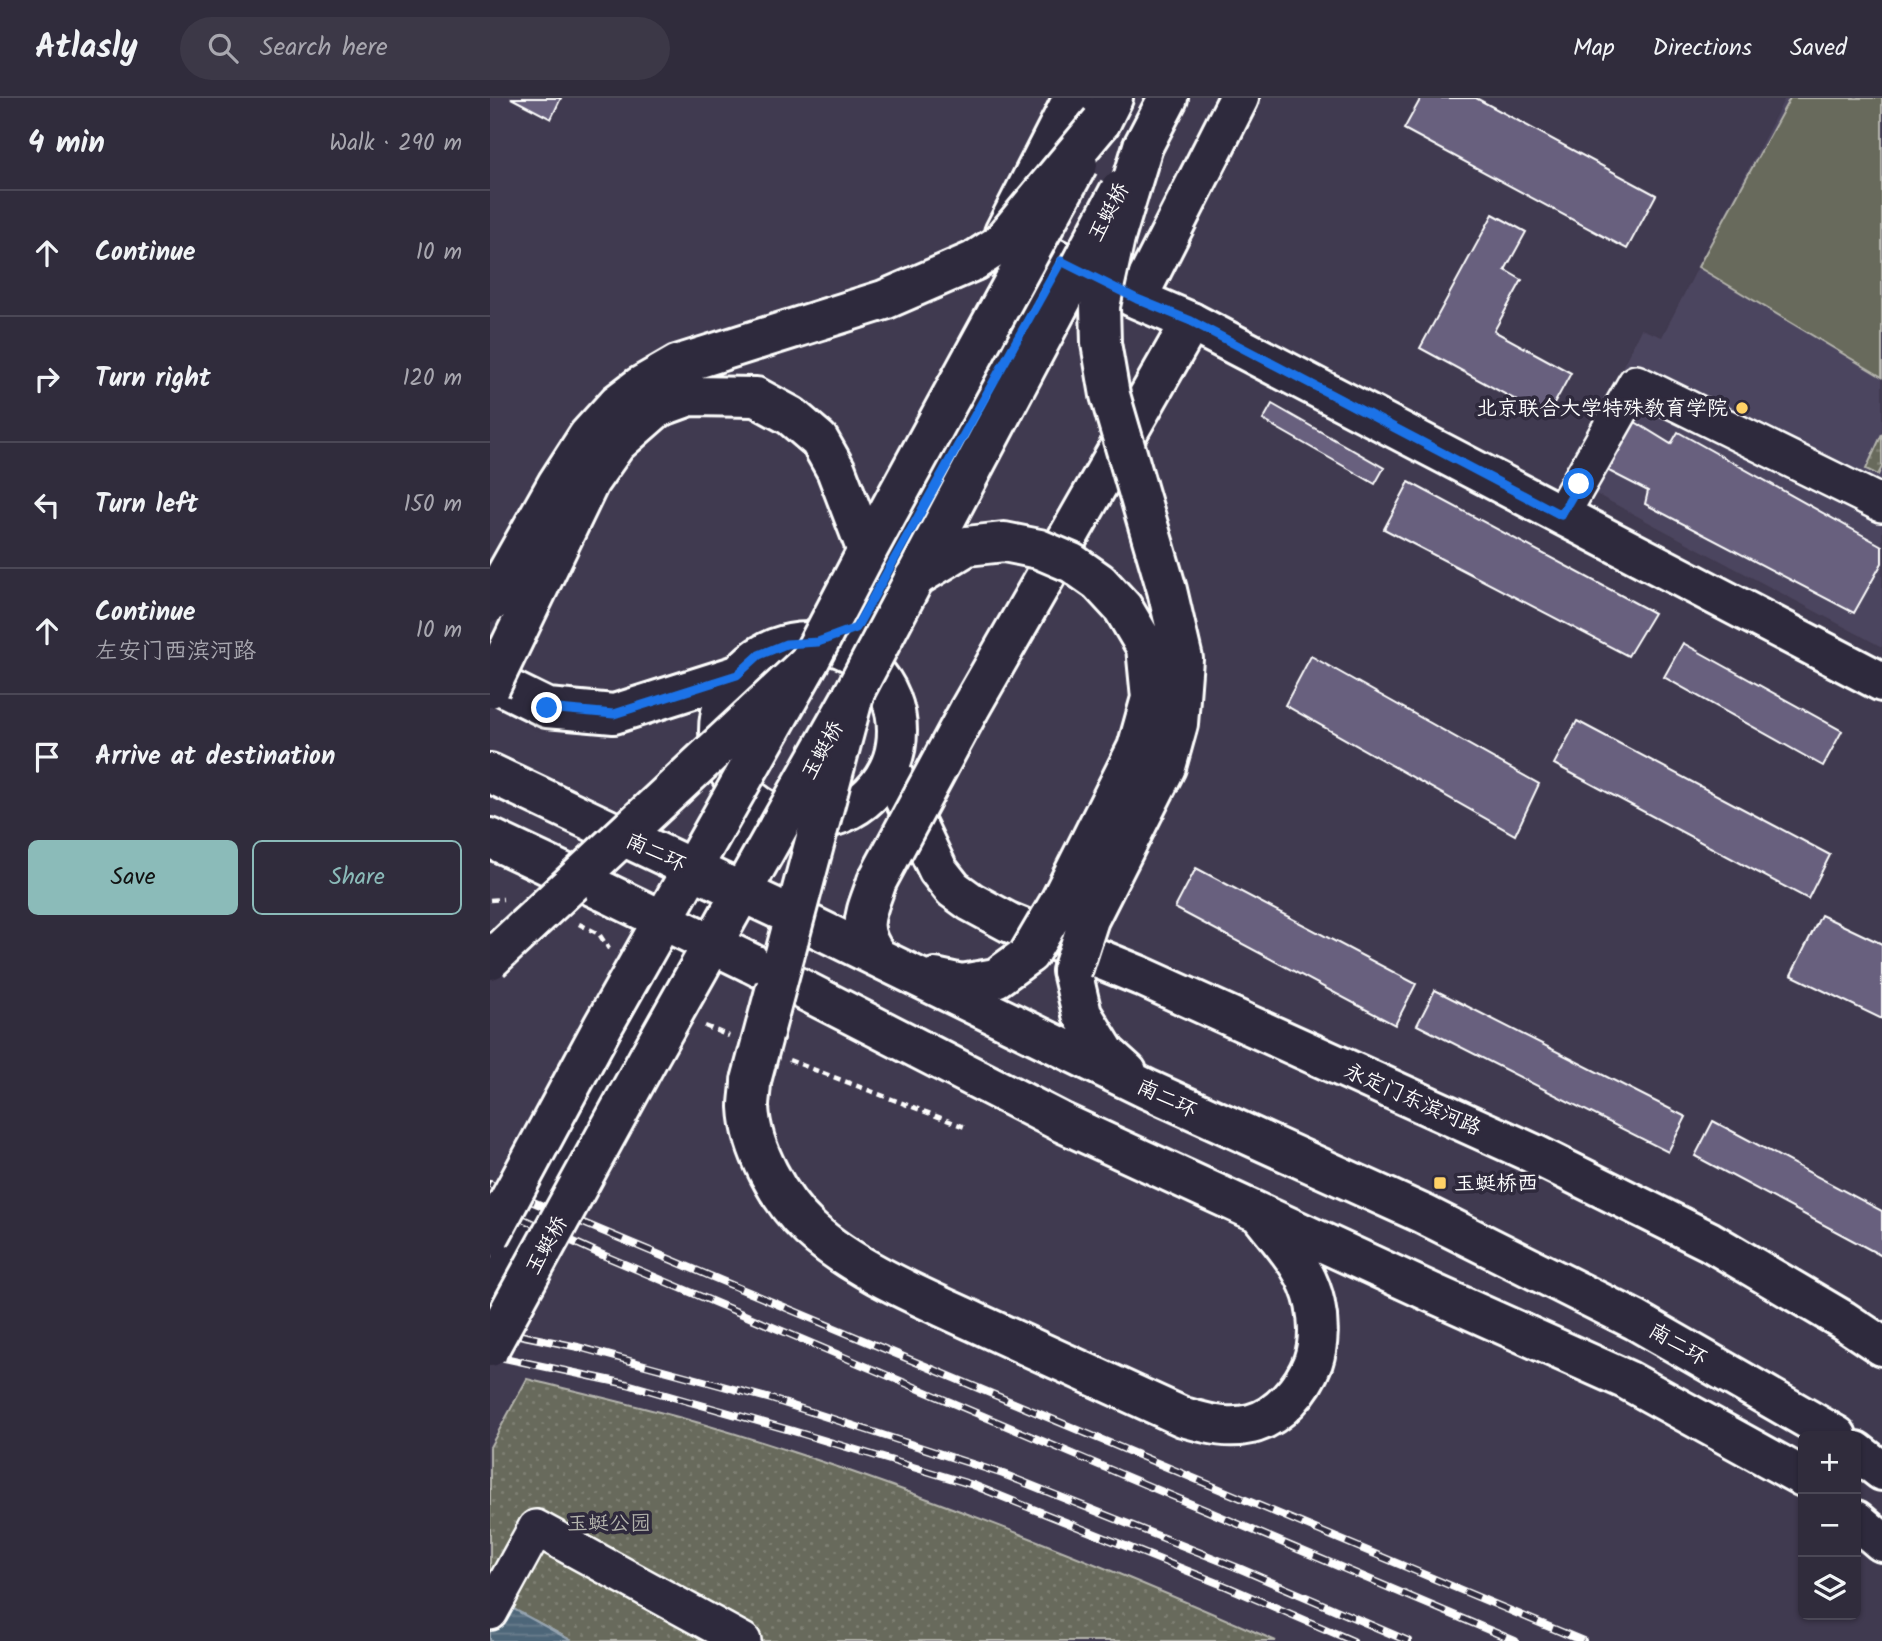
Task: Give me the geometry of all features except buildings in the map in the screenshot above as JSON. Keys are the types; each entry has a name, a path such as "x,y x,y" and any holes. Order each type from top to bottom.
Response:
{"main road":[{"path":"1147,1089 1106,1053 1082,1014 1072,971 1090,919 1166,767 1178,724 1183,659 1167,590 1110,395 1101,343 1100,306 1115,238 1143,146 1168,98"},
{"path":"1137,299 1239,98"},
{"path":"1096,106 1004,233 1137,299 1191,321 1561,515 1879,674"},
{"path":"490,1236 603,1026 813,652 1096,106"},
{"path":"490,603 575,455 618,403 677,365 884,300 974,261 1000,244 1096,106"},
{"name":"玉蜓桥","path":"490,1348 650,1055 862,678 1143,146"},
{"path":"490,960 813,652 856,628 1061,261"},
{"path":"821,929 836,929 846,923 856,914 877,881 969,710 1191,321"},
{"path":"490,688 590,481 616,444 657,408 690,396 756,397 791,416 819,440 836,470 867,551"},
{"path":"913,974 962,984 996,978 1028,954 1059,903 1137,748 1151,698 1146,647 1123,608 1099,582 1072,563 1039,549 1004,542 967,546 914,578"},
{"path":"856,628 862,678 751,1081 749,1108 756,1141 769,1174 786,1201 809,1228 836,1249 909,1291 1182,1417 1219,1427 1251,1424 1276,1412 1298,1390 1313,1361 1318,1331 1315,1302 1304,1270 1260,1213"},
{"path":"786,644 813,652 844,649 862,678 886,687 896,713 898,742 890,769 877,789 860,806 839,816 811,821 783,818 758,806 739,790 726,770 719,746 718,721 724,697 737,675 759,655 786,644"},
{"path":"490,680 547,708 614,714 737,675"},
{"path":"490,747 501,779"},
{"name":"永定门东滨河路","path":"890,769 938,870 953,889 971,902 1008,922 1141,976 1519,1147 1709,1241 1882,1346"},
{"name":"南二环","path":"501,779 821,929 1147,1089 1423,1214 1635,1320 1829,1431"},
{"path":"490,1300 744,832 739,790"},
{"path":"744,832 783,818"},
{"path":"495,845 605,891 751,962 1063,1123 1628,1380 1798,1474"},
{"path":"877,881 865,917 864,933 877,956"},
{"path":"1861,1455 1882,1471"},
{"path":"1861,1524 1882,1542"}],"street":[{"path":"1561,515 1636,383 1882,504"},
{"path":"490,1612 536,1528 743,1641"}],"path":[{"path":"702,1024 738,1040"},
{"path":"789,1059 965,1127"}],"shaded area":[{"name":"北京联合大学特殊教育学院","path":"1785,98 1882,98 1882,647 1568,479 1641,329 1662,337"}],"green space":[{"path":"1790,98 1882,98 1882,377 1698,267"},
{"path":"1882,434 1882,467 1878,475 1866,469"},
{"name":"玉蜓公园","path":"527,1379 696,1422 844,1469 1062,1551 1276,1641 572,1641 534,1620 490,1641 490,1447"}],"water":[{"path":"490,1596 572,1641 490,1641"}],"railway":[{"path":"490,1184 1583,1641"},
{"path":"490,1204 598,1253 1515,1641"},
{"path":"490,1329 578,1347 771,1399 1003,1474 1241,1569 1408,1641"},
{"path":"490,1355 627,1384 973,1485 1228,1587 1353,1641"}],"place":[{"name":"北京联合大学特殊教育学院","path":"1742,408"},
{"name":"玉蜓桥西","path":"1440,1183"}],"route":[{"path":"547,708 614,714 737,675 759,655 786,644 818,642 856,628 1061,261 1137,299 1191,321 1561,515 1579,484"}]}
